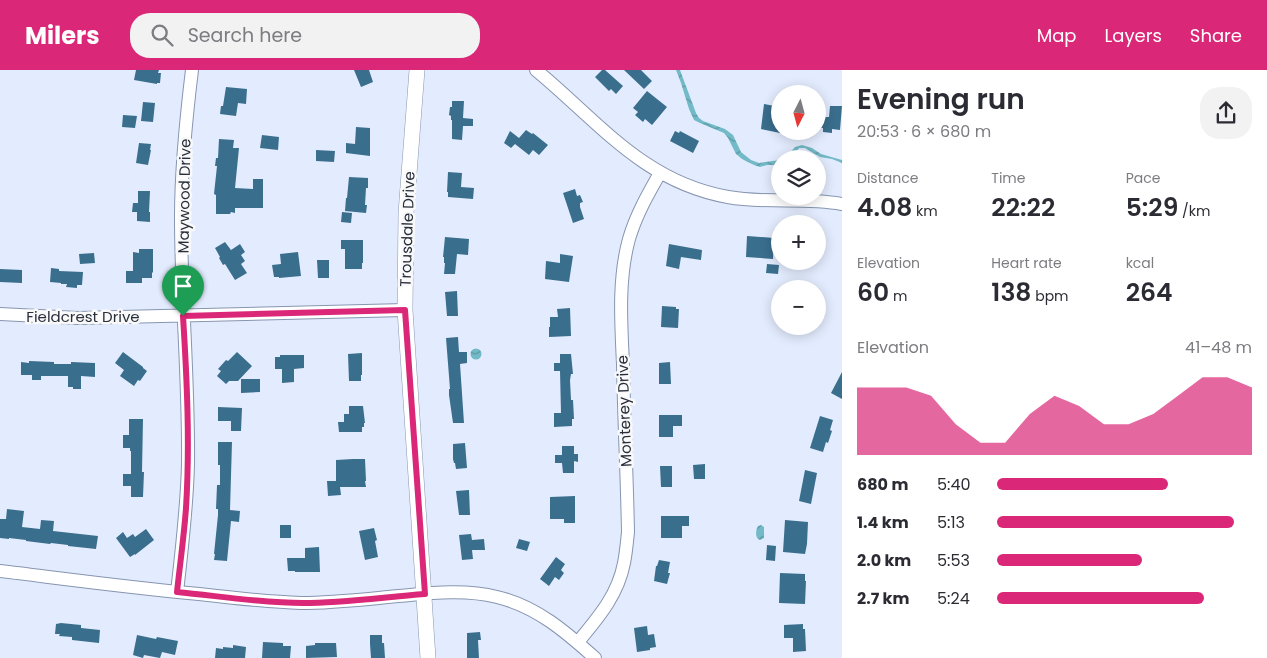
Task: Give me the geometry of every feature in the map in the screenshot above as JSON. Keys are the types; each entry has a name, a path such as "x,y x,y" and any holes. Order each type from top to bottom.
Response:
{"street":[{"name":"Maywood Drive","path":"177,592 184,533 188,463 181,218 182,173 192,70"},
{"name":"Trousdale Drive","path":"417,70 406,213 405,310 428,658"},
{"path":"536,70 625,149 660,173 691,187 727,197 760,201 816,201 842,204"},
{"name":"Monterey Drive","path":"578,642 601,615 609,602 617,586 625,561 628,532 622,279 632,231 642,205 660,173"},
{"name":"Fieldcrest Drive","path":"0,314 78,318 405,310"},
{"path":"0,571 177,592 301,603 350,601 425,594 483,594 522,605 546,618 578,642 595,658"}],"water":[{"path":"676,70 680,70 699,118 725,129 733,135 741,152 751,160 759,163 771,161 771,165 760,167 742,159 736,154 724,133 694,120"},
{"path":"802,145 815,150 799,148 798,150 792,150"},
{"path":"826,155 842,160 842,163 826,158"},
{"path":"476,348 482,354 476,360 470,354"},
{"path":"758,526 764,527 764,538 760,540 757,538 756,532"}],"building":[{"path":"136,70 159,70 158,73 161,73 160,83 134,80"},
{"path":"354,70 369,70 373,82 361,87"},
{"path":"602,70 605,70 623,86 616,94 611,89 609,91 595,77"},
{"path":"624,70 641,70 652,81 644,89"},
{"path":"226,87 247,89 246,104 238,103 236,116 220,114"},
{"path":"647,91 667,107 652,125 645,119 643,122 635,115 638,112 633,108"},
{"path":"452,101 464,101 463,118 473,119 473,126 463,126 462,140 452,139 452,120 449,115"},
{"path":"143,102 155,103 153,122 141,121"},
{"path":"764,104 771,105 771,131 761,129"},
{"path":"830,106 842,106 840,130 832,129 832,133 826,132 826,117 829,117"},
{"path":"123,115 137,116 135,128 122,127"},
{"path":"356,127 370,128 370,156 346,153 346,143 355,144"},
{"path":"526,130 548,145 539,155 533,150 529,155 515,144 511,148 504,143 510,131 519,138"},
{"path":"675,131 679,133 680,131 699,141 693,153 670,141"},
{"path":"262,135 279,137 278,150 260,148"},
{"path":"219,139 234,140 233,148 239,148 235,188 253,189 253,179 263,179 263,208 235,208 235,213 216,214 216,195 214,194 217,166 215,166 216,158 218,158"},
{"path":"139,143 151,144 148,165 136,163"},
{"path":"316,150 335,151 334,162 316,161"},
{"path":"448,172 462,173 461,187 474,188 473,199 448,197"},
{"path":"349,177 368,178 366,213 345,211"},
{"path":"575,189 577,196 580,195 583,202 580,203 580,207 584,219 573,223 563,193"},
{"path":"138,191 150,191 150,222 137,221 137,212 132,212 133,203 138,203"},
{"path":"342,212 352,213 351,223 341,222"},
{"path":"747,236 771,238 771,259 746,257"},
{"path":"445,237 469,239 468,255 457,254 455,274 444,274"},
{"path":"341,240 363,240 362,269 345,269 345,249 341,249"},
{"path":"225,242 231,250 240,244 245,252 241,255 245,261 241,264 247,273 235,280 225,264 223,265 215,248"},
{"path":"669,244 702,250 701,260 681,257 679,269 666,266"},
{"path":"139,249 153,249 152,278 142,278 142,283 126,283 126,271 133,271 133,252 139,253"},
{"path":"298,252 301,276 274,277 272,265 281,264 280,254"},
{"path":"94,253 95,263 80,264 79,254"},
{"path":"560,254 573,256 569,282 545,279 546,261 560,263"},
{"path":"317,260 329,260 329,278 318,278"},
{"path":"767,264 771,264 771,270 778,270 778,274 766,273"},
{"path":"51,268 59,269 59,271 83,272 82,285 77,285 77,288 66,287 67,284 50,282"},
{"path":"0,269 22,270 22,283 0,282"},
{"path":"457,291 458,316 447,316 445,292"},
{"path":"662,306 679,309 678,328 661,327"},
{"path":"570,308 571,336 549,337 550,317 558,317 557,309"},
{"path":"458,337 459,352 467,352 467,363 460,364 464,423 453,423 449,395 446,338"},
{"path":"123,352 147,371 134,386 120,376 124,370 115,363"},
{"path":"237,352 252,366 238,381 229,381 226,384 217,376 221,371 218,369"},
{"path":"362,353 361,381 349,381 348,354"},
{"path":"560,354 571,354 573,374 571,374 570,380 574,419 572,419 572,426 554,427 554,413 561,413 560,371 554,371 554,363 560,363"},
{"path":"280,355 304,355 304,368 294,369 294,382 282,383 282,369 275,369 275,357 280,357"},
{"path":"29,361 54,362 54,364 71,364 71,362 95,363 95,377 81,376 81,389 68,387 68,376 41,376 41,380 32,380 32,375 21,375 21,362 29,363"},
{"path":"670,362 671,384 659,384 659,363"},
{"path":"842,372 842,399 831,393"},
{"path":"241,379 260,379 260,392 241,393"},
{"path":"349,406 363,406 365,423 364,427 362,427 362,432 339,432 338,422 344,422 344,414 349,414"},
{"path":"218,407 242,408 241,431 231,431 231,421 218,421"},
{"path":"659,415 682,415 682,426 673,426 673,437 659,437"},
{"path":"820,416 833,420 830,430 832,431 823,452 810,448"},
{"path":"129,419 143,419 143,497 131,497 131,486 123,486 123,474 131,474 131,451 130,448 123,448 123,435 129,435"},
{"path":"218,442 232,442 230,510 240,511 239,522 231,521 227,561 214,560 218,515 218,509 216,509 217,485 220,485"},
{"path":"465,443 467,468 456,469 453,459 453,444"},
{"path":"562,446 574,446 574,454 578,454 578,462 574,461 574,473 563,473 562,463 555,463 555,455 562,455"},
{"path":"365,459 366,487 340,487 341,495 328,496 327,481 336,481 336,460"},
{"path":"705,464 705,479 694,479 693,465"},
{"path":"660,466 672,466 672,487 661,487"},
{"path":"805,470 817,473 811,504 799,501"},
{"path":"469,490 470,515 459,515 456,491"},
{"path":"575,496 575,523 564,523 564,519 550,519 550,497"},
{"path":"7,509 24,511 22,527 40,529 41,520 54,521 53,531 98,536 96,549 0,538 0,519 6,519"},
{"path":"661,516 689,516 689,526 682,526 682,538 661,538"},
{"path":"785,520 808,522 805,554 783,552"},
{"path":"280,525 291,525 291,538 280,538"},
{"path":"374,528 378,557 365,560 359,531"},
{"path":"146,529 154,540 130,557 116,538 123,532 127,538 133,534 135,537"},
{"path":"471,534 472,540 484,539 485,550 472,550 473,559 462,560 459,535"},
{"path":"519,539 530,542 527,551 516,548"},
{"path":"767,545 776,546 775,561 766,560"},
{"path":"319,547 320,572 288,571 287,558 305,558 305,548"},
{"path":"556,557 565,564 561,570 564,573 559,580 555,577 549,586 540,579"},
{"path":"659,560 670,562 667,584 654,581 656,566"},
{"path":"780,573 805,574 805,604 779,603"},
{"path":"56,624 81,625 81,628 100,630 99,643 72,640 72,637 55,634"},
{"path":"803,624 806,651 793,652 793,638 784,638 784,625"},
{"path":"647,626 648,635 654,634 656,647 637,652 634,628"},
{"path":"480,632 481,640 478,640 479,658 467,658 467,633"},
{"path":"137,635 178,641 175,655 162,652 160,658 144,655 143,658 133,655"},
{"path":"370,635 382,635 385,658 371,658"},
{"path":"263,642 283,643 283,646 291,646 290,658 262,658"},
{"path":"315,643 336,643 337,657 306,658 306,646 315,645"},
{"path":"233,645 246,647 245,658 215,658 216,648 233,648"}],"route":[{"path":"405,310 425,594 350,601 301,603 177,592 184,533 188,463 183,316 405,310"}]}
